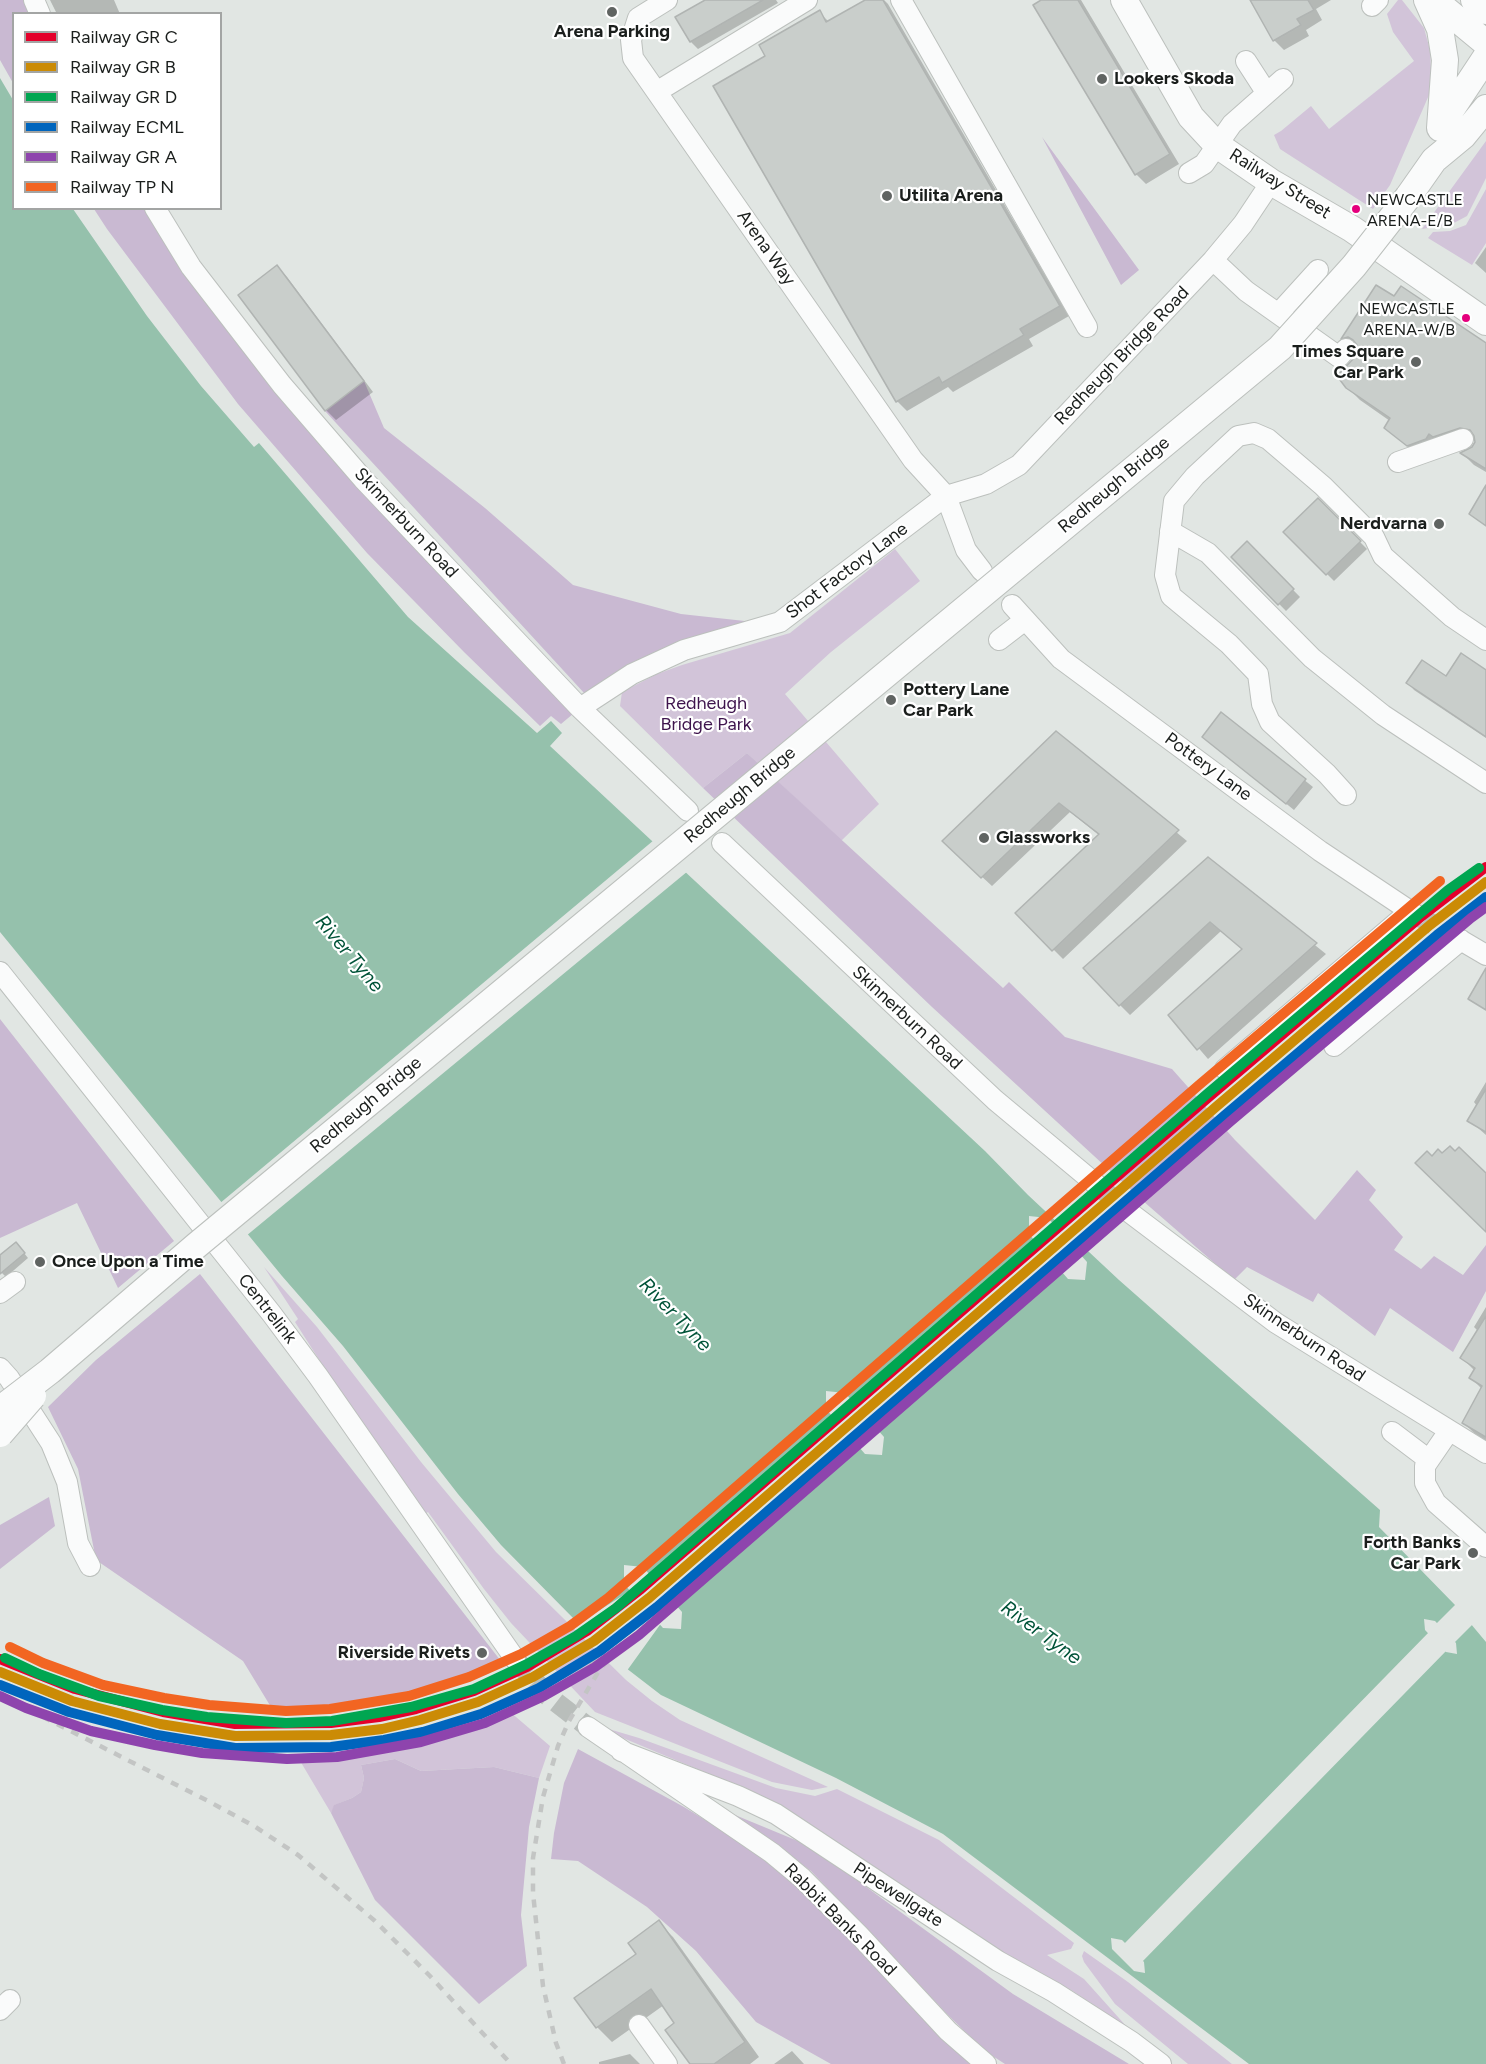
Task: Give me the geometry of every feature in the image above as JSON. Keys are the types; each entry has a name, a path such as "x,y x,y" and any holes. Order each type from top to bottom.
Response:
{"main road":[{"name":"Railway Street","path":"1124,0 1191,117 1217,145 1271,182 1352,229 1486,322"},
{"path":"1427,0 1440,29 1445,69 1440,105 1440,128 1434,160"},
{"path":"1434,0 1486,43"},
{"path":"1474,0 1486,11"},
{"path":"1440,128 1486,57"},
{"path":"1434,160 1463,136 1485,109"},
{"name":"Redheugh Bridge","path":"50,1371 216,1230 1280,348 1354,266 1434,160"},
{"path":"2,1404 50,1371"},
{"path":"0,1434 32,1399 50,1371"}],"street":[{"name":"Arena Way","path":"667,0 638,18 631,40 633,58 913,459 946,496"},
{"path":"658,91 807,0"},
{"path":"901,0 1088,327"},
{"path":"1246,61 1266,92"},
{"path":"1189,173 1204,165 1232,124 1283,79"},
{"name":"Redheugh Bridge Road","path":"946,496 976,488 1018,465 1207,266 1243,224 1271,182"},
{"name":"Skinnerburn Road","path":"156,210 191,267 282,385 363,479 580,708 688,811"},
{"path":"1207,266 1340,357 1346,350"},
{"path":"1279,314 1318,270"},
{"path":"1279,314 1341,371"},
{"path":"1346,795 1327,774 1270,722 1262,704 1258,674 1228,644 1171,596 1165,575 1174,501 1195,476 1238,436 1254,433 1268,439 1323,486 1374,537 1383,556 1452,616 1486,640"},
{"path":"1398,462 1463,439"},
{"path":"946,496 966,550 982,570"},
{"name":"Shot Factory Lane","path":"580,708 632,674 684,650 780,622 946,496"},
{"path":"1170,531 1208,553 1312,658 1383,715 1486,783"},
{"name":"Pottery Lane","path":"1012,605 1061,659 1320,851 1413,913 1225,1069"},
{"path":"999,640 1025,621"},
{"name":"Skinnerburn Road","path":"722,843 995,1100 1097,1185"},
{"path":"1334,1046 1456,938 1486,955"},
{"name":"Centrelink","path":"0,972 282,1328 516,1659"},
{"name":"Skinnerburn Road","path":"1129,1212 1276,1323 1486,1453"},
{"path":"0,1368 9,1378 51,1443 67,1482 78,1543 90,1566"},
{"path":"1449,1431 1425,1466 1424,1477 1427,1489 1436,1503 1486,1547"},
{"path":"1392,1432 1429,1460"},
{"path":"588,1727 621,1751"},
{"name":"Rabbit Banks Road","path":"621,1751 772,1853 802,1878 859,1935 948,2031 986,2064"},
{"name":"Pipewellgate","path":"621,1751 728,1791 776,1814 998,1961 1054,1992 1132,2042 1161,2064"},
{"path":"639,2025 667,2064"}],"green space":[{"path":"1398,0 1402,0 1424,28 1430,50 1432,88 1390,185 1373,209 1280,149 1274,135 1311,106 1329,129 1414,61 1393,32 1387,14"},
{"path":"1486,141 1486,178 1467,216 1452,224 1422,229"},
{"path":"1486,189 1486,243 1472,265 1428,238 1433,232 1450,231 1466,225"},
{"name":"Redheugh Bridge Park","path":"895,549 920,581 831,652 785,694 879,804 841,841 747,753 703,788 620,706 622,692 657,674 790,633"},
{"path":"264,1267 317,1327 421,1462 496,1552 626,1680 680,1720 828,1787 812,1790 772,1782 595,1712 511,1623 428,1512 425,1514 334,1383 295,1322 298,1319"},
{"path":"509,1711 550,1746 539,1778 494,1767 421,1771 395,1759 361,1765 364,1778 361,1792 335,1805 331,1813 296,1754 339,1753 395,1746 483,1722"},
{"path":"602,1727 639,1738 776,1788 815,1796 837,1789 939,1840 1074,1943 1071,1949 1047,1955 1084,1979 1127,2027 1071,1990 997,1950 795,1814 764,1797 611,1733"},
{"path":"1084,1951 1128,1982 1232,2064 1188,2064 1115,2004 1084,1962 1082,1956"}],"shaded area":[{"path":"0,0 34,0 40,12 12,12 12,81 0,60"},
{"path":"1042,137 1139,270 1121,285"},
{"path":"95,210 156,210 282,385 580,708 561,724 551,716 540,726 464,652 367,553 238,404"},
{"path":"364,381 384,428 485,508 573,585 681,614 763,623 585,694 325,411"},
{"path":"747,753 1003,988 1009,982 1065,1037 1172,1069 1235,1140 1315,1220 1357,1170 1376,1190 1369,1200 1403,1237 1394,1250 1421,1269 1434,1256 1463,1275 1486,1245 1486,1291 1453,1352 1390,1308 1375,1336 1318,1293 1313,1302 1247,1267 1234,1280 1143,1201 932,1007 703,788"},
{"path":"0,1019 174,1241 118,1288 77,1203 0,1238"},
{"path":"200,1274 504,1665 489,1673 441,1690 393,1702 349,1710 306,1713 274,1712 243,1661 96,1560 78,1469 48,1407 96,1360"},
{"path":"49,1497 55,1526 0,1569 0,1525"},
{"path":"578,1749 684,1807 785,1869 923,2019 975,2064 831,2064 756,2022 696,1951 647,1907 578,1861 551,1859 564,1783"},
{"path":"395,1759 421,1771 494,1767 539,1778 529,1827 521,1915 527,1966 479,2004 375,1900 331,1813 334,1805 361,1792 364,1778 361,1765"},
{"path":"735,1815 810,1846 1013,1994 1129,2064 1005,2064 985,2051 949,2016 811,1871"}],"water":[{"name":"River Tyne","path":"0,78 12,98 12,210 74,210 147,316 201,386 254,447 259,443 408,617 537,733 551,721 562,733 550,746 985,1151 1028,1195 1119,1280 1380,1510 1379,1527 1455,1605 1486,1642 1486,2064 1249,2064 943,1834 836,1778 661,1695 626,1668 501,1545 458,1494 343,1346 282,1276 0,932","holes":["1029,1216 1048,1218 1087,1262 1085,1280 1068,1279 1029,1234","826,1391 845,1393 884,1437 882,1455 865,1454 826,1409","624,1565 643,1567 682,1612 681,1629 663,1628 624,1584","1424,1619 1435,1621 1456,1643 1457,1654 1446,1652 1425,1630","1111,1938 1122,1940 1144,1962 1145,1973 1134,1971 1112,1949"]}],"pier":[{"path":"654,840 688,871 246,1236 219,1204"},
{"path":"1058,1219 1088,1247 1078,1257 1051,1226"},
{"path":"1036,1238 1063,1269 875,1432 849,1402"},
{"path":"835,1415 861,1445 674,1607 649,1578"},
{"path":"633,1589 662,1622 626,1672 576,1625"},
{"path":"1457,1603 1474,1623 1453,1644 1435,1625"},
{"path":"1430,1631 1448,1649 1141,1963 1123,1945"}],"building":[{"path":"705,0 763,0 690,42 675,17"},
{"name":"Utilita Arena","path":"865,0 883,0 1060,306 1020,329 1024,335 942,383 939,377 896,402 713,86 765,56 759,45 820,10 826,22"},
{"name":"Lookers Skoda","path":"1041,0 1078,0 1170,154 1135,175 1033,5"},
{"path":"1250,0 1308,0 1314,10 1297,19 1301,25 1273,41"},
{"path":"277,265 364,381 325,411 238,295"},
{"name":"Times Square Car Park","path":"1376,285 1394,296 1401,286 1486,343 1486,469 1460,453 1472,447 1475,442 1470,430 1460,428 1433,437 1429,434 1426,439 1407,446 1384,428 1390,418 1346,388 1337,376 1358,351 1353,340 1348,337 1341,339"},
{"path":"1486,485 1486,526 1469,514"},
{"path":"1318,498 1361,541 1326,575 1283,532"},
{"path":"1247,541 1294,589 1278,605 1231,557"},
{"path":"1461,653 1486,670 1486,737 1406,683 1422,660 1446,676"},
{"path":"1221,712 1306,779 1286,804 1202,737"},
{"name":"Glassworks","path":"1056,731 1179,830 1052,951 1015,913 1099,834 1059,803 981,878 942,841"},
{"path":"1208,857 1317,943 1197,1050 1168,1015 1242,949 1210,922 1119,1006 1083,968"},
{"path":"1486,968 1486,1010 1468,999"},
{"path":"1486,1089 1486,1132 1467,1121"},
{"path":"1450,1146 1455,1151 1459,1147 1486,1173 1486,1232 1415,1163 1427,1151 1432,1156 1438,1149 1442,1153"},
{"path":"16,1242 25,1253 0,1274 0,1255"},
{"path":"1486,1316 1486,1437 1462,1423 1482,1386 1469,1378 1475,1368 1460,1358"},
{"path":"659,1920 745,2042 714,2064 690,2064 665,2030 674,2023 651,1989 596,2028 574,1998 636,1954 628,1943"}],"tunnel":[{"path":"1416,915 1452,935"},
{"path":"1097,1185 1129,1212"},
{"path":"515,1659 548,1696 588,1727"}],"railway":[{"path":"532,1692 590,1662 660,1608 1242,1102 1465,915 1486,900"},
{"path":"564,2064 556,2043 543,1986 533,1893 533,1858 543,1797 558,1746 569,1721 600,1669 620,1648"},
{"path":"0,1695 208,1801 254,1826 298,1855 375,1921 430,1976 511,2064"}],"transit line":[{"path":"0,1659 75,1689 163,1712 235,1724 331,1723 379,1717 416,1709 474,1691 527,1667 587,1631 641,1589 1209,1097 1422,916 1486,867"},
{"path":"5,1658 39,1674 99,1696 207,1717 286,1723 332,1721 411,1707 474,1689 527,1664 576,1636 616,1608 1207,1094 1448,890 1479,868"},
{"path":"10,1647 43,1663 103,1685 209,1705 286,1711 330,1709 409,1696 469,1677 521,1654 570,1626 608,1598 1199,1085 1440,881"},
{"path":"0,1672 72,1701 160,1724 235,1736 331,1735 382,1729 478,1702 533,1677 594,1641 649,1598 1217,1106 1430,925 1486,882"},
{"path":"0,1696 26,1708 91,1731 202,1753 287,1759 337,1757 421,1742 485,1723 544,1696 595,1667 639,1635 1231,1121 1486,907"}],"rail line":[{"name":"ECML","path":"0,1685 69,1712 157,1735 235,1748 331,1747 384,1740 423,1732 481,1714 539,1688 600,1651 657,1607 1225,1115 1437,935 1486,897"}],"place":[{"name":"Arena Parking","path":"612,12"},
{"name":"Lookers Skoda","path":"1102,79"},
{"name":"Utilita Arena","path":"887,196"},
{"name":"NEWCASTLE ARENA-E/B","path":"1356,209"},
{"name":"NEWCASTLE ARENA-W/B","path":"1466,318"},
{"name":"Times Square Car Park","path":"1416,362"},
{"name":"Nerdvarna","path":"1439,524"},
{"name":"Pottery Lane Car Park","path":"891,700"},
{"name":"Glassworks","path":"984,838"},
{"name":"Once Upon a Time","path":"40,1262"},
{"name":"Forth Banks Car Park","path":"1473,1553"},
{"name":"Riverside Rivets","path":"482,1653"}]}
